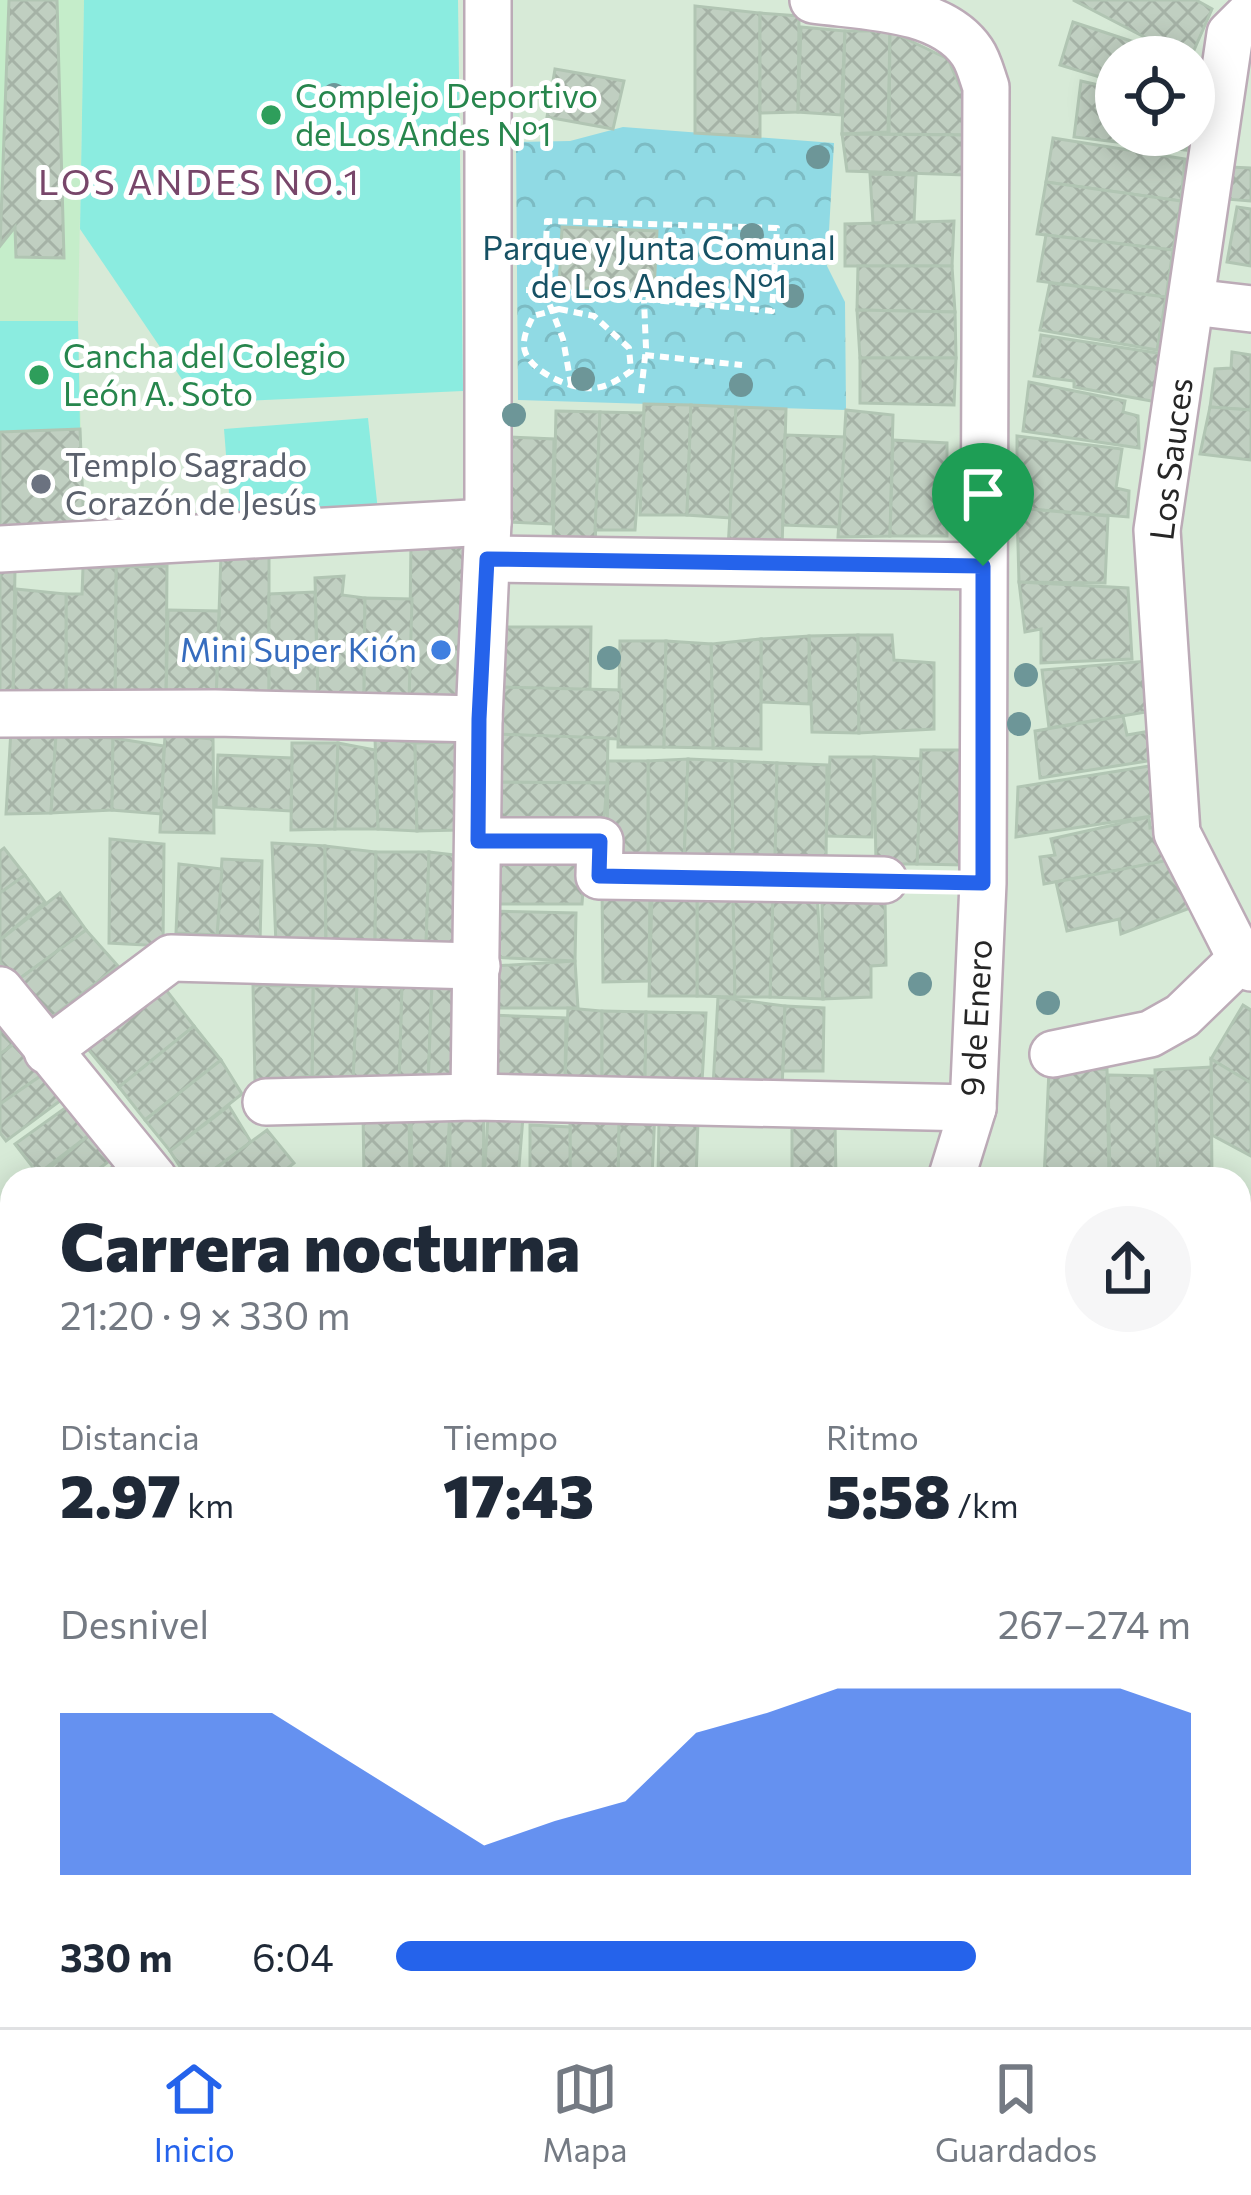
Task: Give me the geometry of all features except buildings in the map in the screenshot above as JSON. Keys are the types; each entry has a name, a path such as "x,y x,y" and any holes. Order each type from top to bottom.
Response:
{"street":[{"path":"474,1096 479,719 488,540 488,0"},
{"name":"9 de Enero","path":"813,0 922,18 959,37 974,54 986,87 983,883 973,1108 955,1167"},
{"name":"Los Sauces","path":"1246,964 1177,833 1157,530 1230,34 1251,13"},
{"path":"1192,302 1251,309"},
{"path":"0,549 488,540 983,566"},
{"path":"0,714 479,719"},
{"path":"478,841 600,841 599,876 884,880"},
{"path":"47,1051 171,958 477,966"},
{"path":"1053,1054 1150,1034 1182,1016 1246,964"},
{"path":"0,990 144,1167"},
{"path":"266,1102 474,1096 973,1108"}],"path":[{"path":"508,289 544,290 772,310 777,228 547,221 544,290 563,339 571,384"},
{"path":"641,393 644,300"},
{"path":"559,308 594,316 629,348 631,371 612,384 589,390 571,384 541,370 526,354 524,336 533,316 559,308"},
{"path":"645,355 742,365"},
{"path":"884,880 983,883"}],"shaded area":[{"path":"0,0 84,0 78,321 81,438 0,439"},
{"name":"Complejo Deportivo de Los Andes N°1","path":"84,0 458,0 463,391 198,403 80,229"},
{"name":"Cancha del Colegio León A. Soto","path":"0,321 78,321 80,429 0,432"},
{"path":"368,418 378,511 231,518 224,429"}],"green space":[{"name":"Parque y Junta Comunal de Los Andes N°1","path":"623,127 834,143 827,266 845,302 846,410 518,400 516,142 570,141"}],"place":[{"name":"Complejo Deportivo de Los Andes N°1","path":"271,115"},
{"name":"Cancha del Colegio León A. Soto","path":"39,375"},
{"name":"Templo Sagrado Corazón de Jesús","path":"41,484"},
{"name":"Mini Super Kión","path":"441,650"}],"district":[{"name":"LOS ANDES NO.1","path":"200,182"}],"route":[{"path":"487,559 983,566 983,883 599,876 600,841 478,841 487,559"}]}
